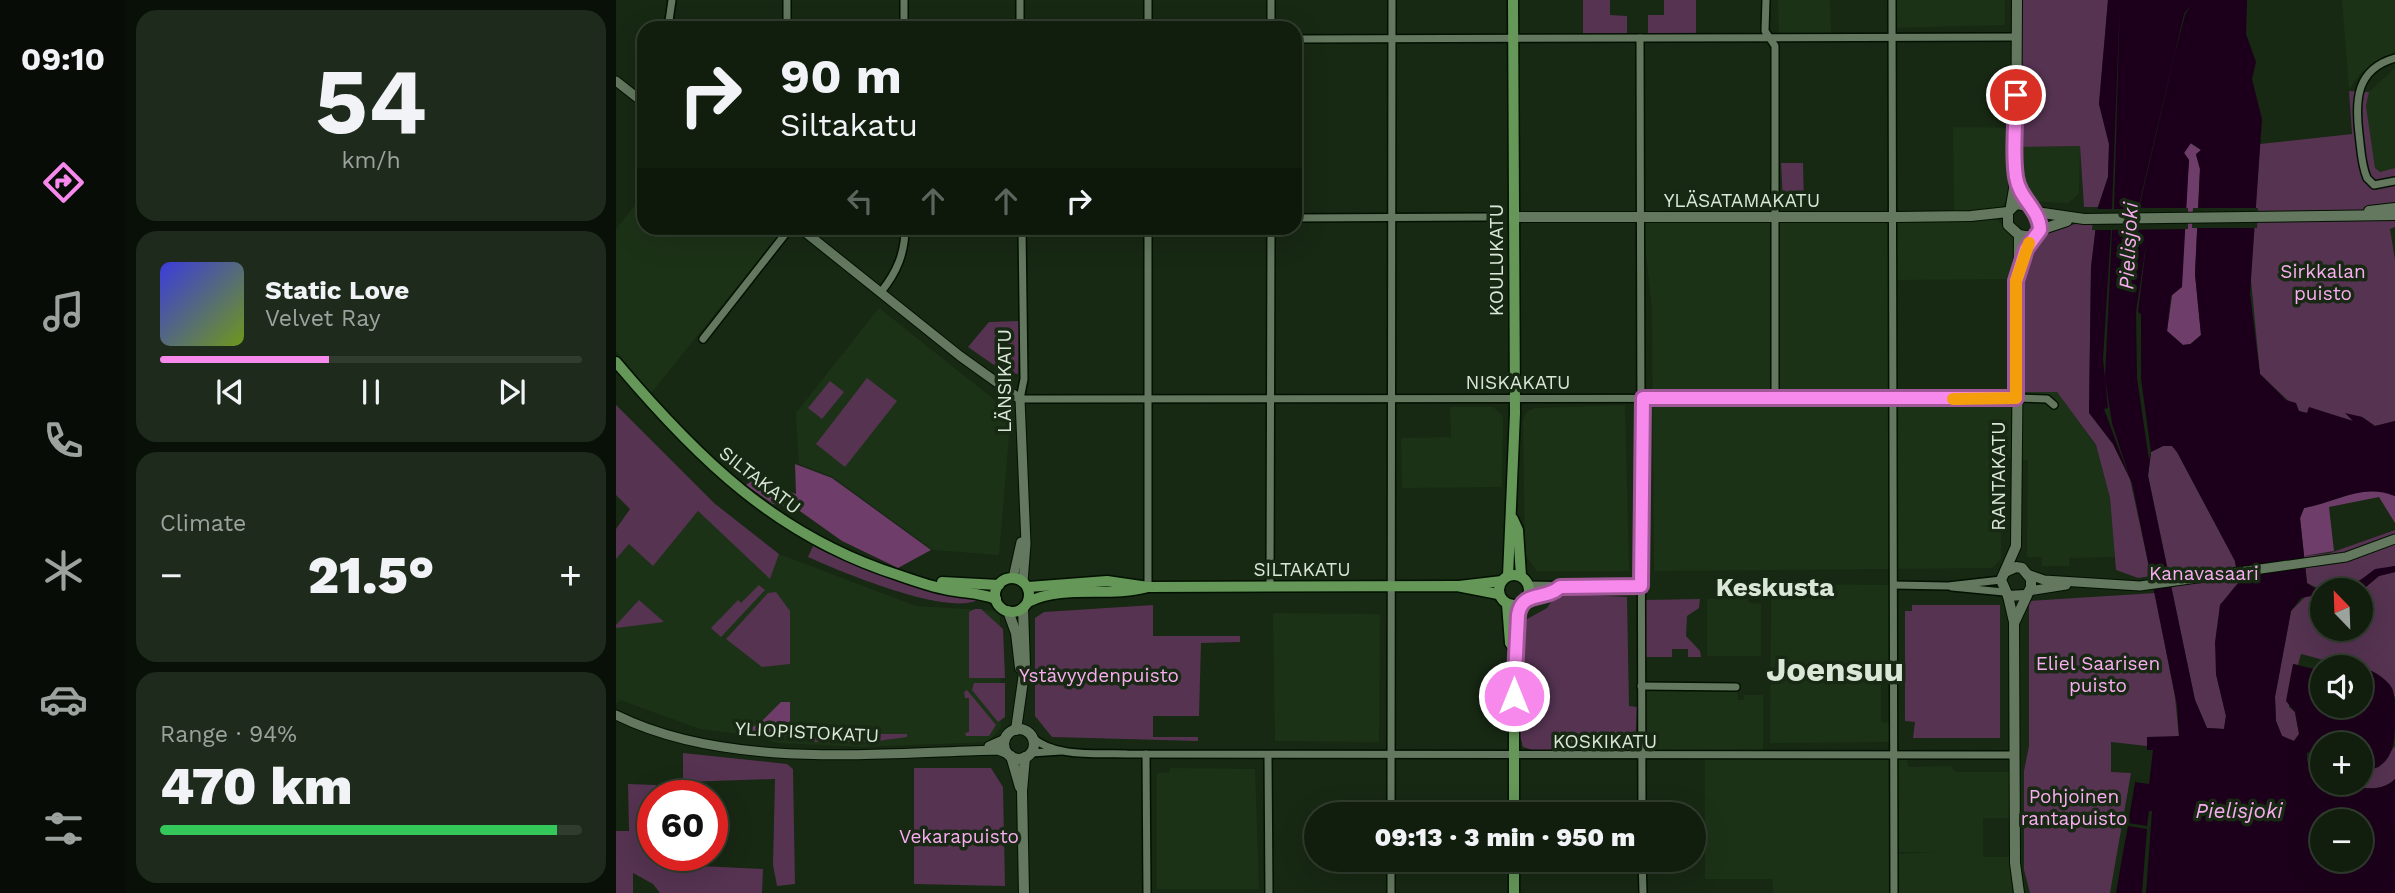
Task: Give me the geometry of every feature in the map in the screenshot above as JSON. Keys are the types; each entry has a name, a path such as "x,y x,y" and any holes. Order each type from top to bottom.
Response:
{"main road":[{"name":"KOULUKATU","path":"1499,594 1505,578 1509,531 1513,519 1513,0"},
{"path":"2017,0 2016,177 2008,225 2019,235 2036,234 2082,218"},
{"path":"2016,177 2032,209 2036,234"},
{"path":"2317,217 2395,208"},
{"name":"YLÄSATAMAKATU","path":"1514,217 1971,216 2010,209 2032,209"},
{"path":"2032,209 2082,218 2395,215"},
{"name":"YLÄSATAMAKATU","path":"1971,216 2008,225"},
{"name":"RANTAKATU","path":"2016,281 2036,234"},
{"name":"RANTAKATU","path":"2003,576 2015,546 2016,281 2019,235"},
{"name":"SILTAKATU","path":"616,362 687,443 730,483 785,523 818,543 930,586 983,594 996,599"},
{"name":"KOULUKATU","path":"1513,519 1518,530 1524,590 1517,645 1514,649 1514,802"},
{"name":"RANTAKATU","path":"2015,546 2029,573"},
{"path":"2014,622 2027,593 2029,573 2015,567 2003,576 2014,622 2015,863 2019,893"},
{"name":"SILTAKATU","path":"1008,611 1044,596 1130,592 1148,587 1457,586 1505,578 1524,590"},
{"name":"SILTAKATU","path":"915,580 999,584 1107,581 1130,582 1148,587"},
{"path":"1021,582 1026,605 1021,622 1026,650 1021,696 1028,755 1021,791 1024,893"},
{"path":"999,584 996,599 1008,611 1016,633 1022,682"},
{"name":"SILTAKATU","path":"1457,586 1499,594"},
{"path":"1499,594 1507,604 1524,590"},
{"path":"2006,594 2027,593"},
{"name":"KOULUKATU","path":"1507,604 1510,643 1514,649"},
{"path":"1021,791 1005,739 1025,733"},
{"path":"1009,755 1028,755"},
{"path":"2015,863 2025,893"},
{"path":"1514,872 1514,893"}],"street":[{"path":"669,21 672,0"},
{"path":"787,0 787,21"},
{"path":"904,0 904,21"},
{"path":"1020,0 1020,21"},
{"path":"1148,0 1148,21"},
{"path":"1270,0 1271,21"},
{"path":"1391,802 1392,0"},
{"path":"1766,0 1765,31 1775,46 1775,397"},
{"path":"1892,0 1894,893"},
{"path":"1302,39 2017,37"},
{"path":"1640,38 1643,398 1642,802"},
{"path":"2395,58 2373,69 2364,78 2355,104 2367,178 2374,185 2395,181"},
{"path":"616,81 637,98"},
{"path":"1302,218 1486,217"},
{"path":"703,339 785,235"},
{"path":"809,235 960,356 1020,399"},
{"path":"881,292 900,263 904,235"},
{"name":"LÄNSIKATU","path":"1021,582 1023,533 1020,399 1024,379 1022,235"},
{"path":"1148,587 1149,235"},
{"path":"1270,235 1270,586"},
{"name":"NISKAKATU","path":"1020,399 2016,398 2047,399 2054,405"},
{"path":"2029,573 2043,580 2140,586 2346,557 2395,539"},
{"path":"1948,586 2003,576"},
{"path":"2027,593 2078,583"},
{"path":"1894,585 1948,586 2006,594"},
{"path":"1524,590 1555,592 1560,587 1641,586"},
{"path":"1641,687 1736,687"},
{"name":"YLIOPISTOKATU","path":"616,715 675,736 763,750 805,753 998,750 1009,755"},
{"name":"KOSKIKATU","path":"1025,733 1038,743 1068,751"},
{"name":"YLIOPISTOKATU","path":"960,751 1000,743 1005,739"},
{"name":"KOSKIKATU","path":"1028,755 1068,751 1268,755 2015,755"},
{"path":"1146,754 1147,893"},
{"path":"1268,755 1269,893"},
{"path":"1391,872 1391,893"},
{"path":"1642,872 1643,893"}],"shaded area":[{"path":"1778,0 1830,0 1831,37 1779,37"},
{"path":"1890,0 2005,0 2005,25 1890,28"},
{"path":"2342,0 2395,0 2395,52 2361,73 2349,89"},
{"path":"2395,68 2395,168 2380,172 2375,168 2366,106 2369,92"},
{"path":"1953,127 2022,128 2023,147 2080,146 2079,194 2068,203 2007,200 1998,211 1954,213"},
{"path":"2190,143 2201,150 2196,155 2200,169 2195,274 2201,335 2190,344 2183,345 2167,331 2185,205 2189,160 2184,153"},
{"path":"637,203 637,235 779,235 651,393 616,351 616,229"},
{"path":"1642,220 1998,220 2013,237 2014,279 1893,280 1894,395 2015,396 2021,392 2057,392 2096,446 2110,498 2115,557 2069,558 2069,566 2042,566 2042,557 2027,557 2028,460 2002,458 2001,559 1992,568 1654,571 1652,308"},
{"path":"879,308 1011,413 999,555 933,550 833,477 799,464 796,413"},
{"path":"1625,405 1629,571 1537,571 1525,555 1523,420 1527,412 1535,408"},
{"path":"1450,407 1493,407 1503,416 1502,487 1402,488 1401,438 1451,437"},
{"path":"795,464 832,478 931,550 898,568 842,541 797,509 773,504 746,485 754,479 796,494"},
{"path":"2377,489 2395,496 2395,523 2379,497 2329,507 2334,551 2304,556 2300,518 2304,508"},
{"path":"698,511 770,578 779,554 916,606 1000,611 1001,727 988,742 862,747 778,743 748,735 700,729 620,700 616,704 616,559 629,544 653,565"},
{"path":"1771,584 1892,585 1892,682 1881,682 1881,722 1892,723 1892,742 1770,743"},
{"path":"1707,599 1748,599 1749,603 1761,604 1761,656 1707,656"},
{"path":"1273,613 1380,614 1379,742 1275,741"},
{"path":"1643,684 1737,685 1738,700 1744,700 1744,695 1763,695 1763,756 1907,758 1908,767 1951,766 1955,772 2011,772 2011,818 1983,818 1983,857 2012,857 2012,893 1895,893 1895,854 1938,852 1892,852 1893,893 1773,893 1773,879 1705,879 1705,756 1642,755"},
{"path":"781,702 790,702 790,730 787,736 749,736 749,729 761,722"},
{"path":"1170,768 1255,769 1259,889 1157,889 1157,773 1170,772"}],"green space":[{"path":"1583,0 1610,0 1610,15 1627,16 1627,36 1583,36"},
{"path":"1664,0 1696,0 1696,36 1648,36 1648,15 1664,15"},
{"path":"2022,0 2108,0 2099,104 2109,144 2108,177 2098,207 2084,207 2080,146 2022,147"},
{"name":"Sirkkalan puisto","path":"2349,91 2369,92 2366,106 2375,168 2380,172 2395,168 2395,227 2390,229 2395,260 2395,421 2375,426 2362,417 2347,414 2353,421 2309,408 2307,413 2299,411 2260,374 2250,270 2260,144 2352,134"},
{"path":"1781,163 1803,163 1804,204 1783,201"},
{"path":"2097,222 2091,267 2089,412 2113,444 2130,479 2151,576 2138,578 2116,570 2110,498 2096,445 2057,392 2021,392 2020,306 2026,261 2033,244 2044,233 2057,228"},
{"path":"1019,321 1018,374 1004,372 968,347 989,322"},
{"path":"867,378 897,401 845,467 816,444"},
{"path":"830,381 844,392 822,419 808,408"},
{"path":"616,405 714,503 779,554 770,579 698,511 653,566 629,544 616,559 616,529 630,509 616,495"},
{"name":"Kanavasaari","path":"2163,446 2172,446 2177,452 2235,561 2240,582 2220,605 2216,674 2226,716 2224,729 2207,728 2195,700 2148,475 2151,452"},
{"path":"2395,530 2395,566 2364,578 2310,578 2310,584 2307,583 2304,556 2330,553"},
{"path":"813,546 893,579 978,597 978,600 963,603 943,602 894,590 808,557"},
{"path":"2395,572 2395,698 2385,681 2373,672 2373,655 2310,656 2301,654 2298,665 2294,664 2289,707 2295,712 2299,734 2294,741 2282,736 2276,721 2275,697 2291,611 2310,595 2310,641 2373,641 2373,581 2379,576"},
{"path":"759,585 765,590 721,637 711,628 738,600 741,603"},
{"path":"776,592 790,611 790,664 762,667 726,639 768,593"},
{"path":"2155,593 2175,697 2179,737 2148,737 2147,746 2111,742 2111,772 2131,773 2110,893 2030,893 2024,870 2024,771 2029,746 2029,601"},
{"path":"1571,594 1627,597 1629,706 1637,707 1635,747 1627,750 1532,750 1523,747 1520,736 1520,623 1547,608 1553,599"},
{"path":"1700,599 1699,608 1687,616 1686,636 1700,651 1701,657 1688,657 1688,649 1672,649 1672,657 1642,657 1643,600"},
{"path":"639,600 664,622 616,628 616,625"},
{"name":"Ystävyydenpuisto","path":"1153,605 1153,636 1240,636 1240,642 1201,643 1199,716 1153,716 1153,737 1198,737 1198,741 1052,737 1035,716 1035,618 1044,612"},
{"path":"1912,605 2000,605 2000,738 1913,738 1915,722 1905,721 1905,611 1912,611"},
{"path":"981,609 1003,629 1005,678 969,678 969,612"},
{"path":"974,683 1005,683 1005,717 998,722 972,690"},
{"path":"967,690 996,725 989,736 966,736 965,733 969,732 969,698 965,698 964,692"},
{"path":"823,727 823,734 907,734 907,737 870,742 811,742 810,732"},
{"path":"2395,746 2395,779 2381,787 2373,788 2373,768 2379,767"},
{"path":"683,753 787,764 793,769 795,884 777,886 773,865 775,779 683,780"},
{"name":"Vekarapuisto","path":"914,768 991,768 1003,787 1005,886 914,884"},
{"path":"628,784 637,784 637,871 728,871 728,867 763,869 762,893 660,893 653,884 633,873 633,893 616,893 616,831 629,831"}],"water":[{"name":"Pielisjoki","path":"2108,0 2247,0 2246,34 2256,62 2252,79 2262,119 2250,294 2260,374 2286,400 2296,403 2299,411 2307,413 2309,407 2353,421 2345,413 2362,417 2375,426 2395,421 2395,496 2372,492 2350,495 2304,508 2300,518 2310,596 2301,598 2291,611 2275,697 2276,721 2282,736 2294,741 2299,734 2295,712 2286,701 2293,664 2310,668 2310,718 2373,718 2373,672 2392,688 2395,708 2394,735 2387,760 2373,769 2373,732 2310,732 2307,761 2310,765 2310,795 2373,795 2373,788 2387,785 2395,779 2395,893 2116,893 2135,782 2149,783 2152,750 2147,750 2147,737 2179,736 2177,705 2132,483 2113,444 2089,413 2091,267 2098,207 2108,177 2109,144 2099,104","holes":["2191,143 2201,150 2196,154 2200,169 2195,274 2201,335 2191,344 2183,345 2167,331 2171,296 2182,287 2189,160 2184,153","2163,446 2172,446 2177,452 2235,561 2238,583 2220,605 2215,642 2216,674 2226,716 2224,729 2207,728 2195,700 2148,476 2151,452"]},
{"name":"Pielisjoki","path":"2395,566 2395,572 2379,576 2373,581 2373,578 2363,578 2375,569"}],"pier":[{"path":"2120,0 2114,209 2138,209 2184,14 2191,5 2185,15 2175,53 2139,208 2188,208 2188,229 2112,230 2105,378 2112,423 2130,479 2104,409 2108,408 2103,359 2111,230 2092,230 2094,209 2112,209"},
{"path":"2193,208 2258,208 2257,228 2192,228"},
{"path":"2147,239 2138,312 2141,314 2141,379 2151,452 2149,460 2137,378 2136,312"},
{"path":"2147,750 2153,750 2149,784 2135,782 2128,823 2147,826 2149,811 2152,811 2146,893 2142,893 2147,829 2128,826 2115,893 2134,781 2146,780"}],"slow traffic":[{"path":"1953,399 2016,398 2016,281 2029,243"}],"district":[{"name":"Keskusta","path":"1775,587"},
{"name":"Joensuu","path":"1835,669"}],"route":[{"path":"1514,696 1514,649 1517,645 1518,615 1521,604 1528,597 1555,592 1560,587 1641,586 1643,398 2016,398 2016,281 2026,249 2032,237 2040,230 2039,217 2021,194 2016,177 2016,95"}],"park label":[{"name":"Eliel Saarisen puisto","path":"2098,674"},
{"name":"Pohjoinen rantapuisto","path":"2074,807"}]}
